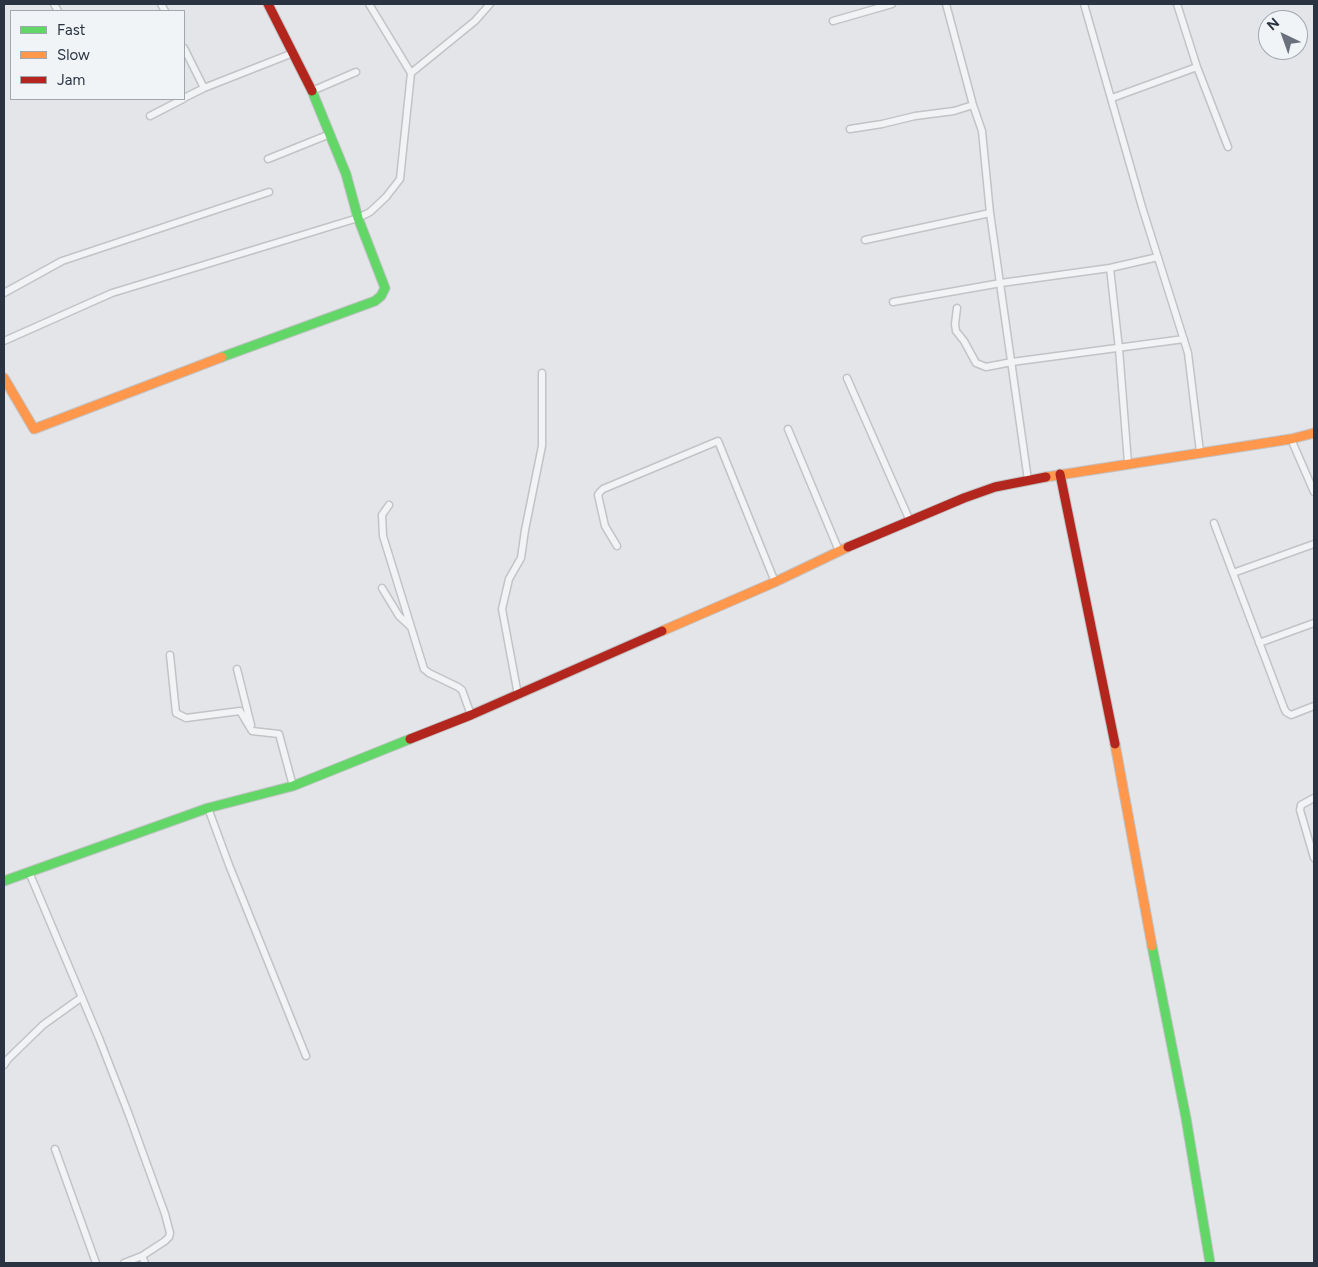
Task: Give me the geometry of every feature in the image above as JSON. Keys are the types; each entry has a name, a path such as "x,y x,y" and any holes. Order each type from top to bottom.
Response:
{"street":[{"path":"4,378 7,391 34,429 166,377 375,301 381,296 385,288 358,218 346,174 312,91 268,4"},
{"path":"4,341 112,294 358,218 370,212 381,202 400,179 411,73 370,4"},
{"path":"411,73 475,21 490,4"},
{"path":"833,21 892,4"},
{"path":"946,4 982,132 990,213 1028,480"},
{"path":"1084,4 1142,208 1188,353 1200,452"},
{"path":"1177,4 1197,66 1228,147"},
{"path":"185,50 204,88"},
{"path":"185,98 204,88 293,53"},
{"path":"1112,98 1197,66"},
{"path":"312,91 356,72"},
{"path":"150,116 182,100"},
{"path":"852,128 973,105"},
{"path":"268,160 330,134"},
{"path":"4,293 62,261 269,192"},
{"path":"865,240 990,213"},
{"path":"893,302 1001,283 1110,268 1158,257"},
{"path":"1110,268 1119,348 1128,463"},
{"path":"957,308 956,331 976,363 986,367 1184,339"},
{"path":"518,695 502,609 509,579 521,558 524,530 542,446 542,373"},
{"path":"847,378 910,521"},
{"path":"788,429 838,551"},
{"path":"4,881 208,808 293,786 472,715 775,582 838,551 964,498 995,488 1060,474 1291,439 1314,433"},
{"path":"1291,439 1314,492"},
{"path":"617,546 605,526 598,495 600,492 603,489 718,441 775,582"},
{"path":"1060,474 1119,766 1159,987 1186,1118 1210,1263"},
{"path":"389,505 382,515 384,536 424,669 462,690 472,715"},
{"path":"1214,523 1286,712 1291,715 1314,706"},
{"path":"1233,573 1314,544"},
{"path":"382,588 398,616 411,627"},
{"path":"1259,644 1314,623"},
{"path":"170,655 176,713 186,718 240,711 252,731"},
{"path":"237,669 252,731"},
{"path":"252,731 279,734 293,786"},
{"path":"1314,798 1302,805 1300,810 1314,858"},
{"path":"208,808 306,1056"},
{"path":"29,872 129,1115 165,1214 170,1233 165,1241 142,1256 124,1263"},
{"path":"4,1065 8,1058 43,1025 82,997"},
{"path":"55,1149 96,1263"},
{"path":"142,1256 145,1263"}],"traffic: fast":[{"path":"222,357 375,301 381,296 385,288 358,218 346,174 312,91"},
{"path":"4,881 208,808 293,786 410,739"},
{"path":"1152,946 1186,1118 1210,1263"}],"traffic: slow":[{"path":"4,378 34,429 222,357"},
{"path":"1046,477 1291,439 1314,433"},
{"path":"662,631 775,582 848,547"},
{"path":"1115,744 1152,946"}],"traffic: jam":[{"path":"268,4 312,91"},
{"path":"1060,474 1115,744"},
{"path":"848,547 964,498 995,487 1046,477"},
{"path":"410,739 471,715 662,631"}]}
